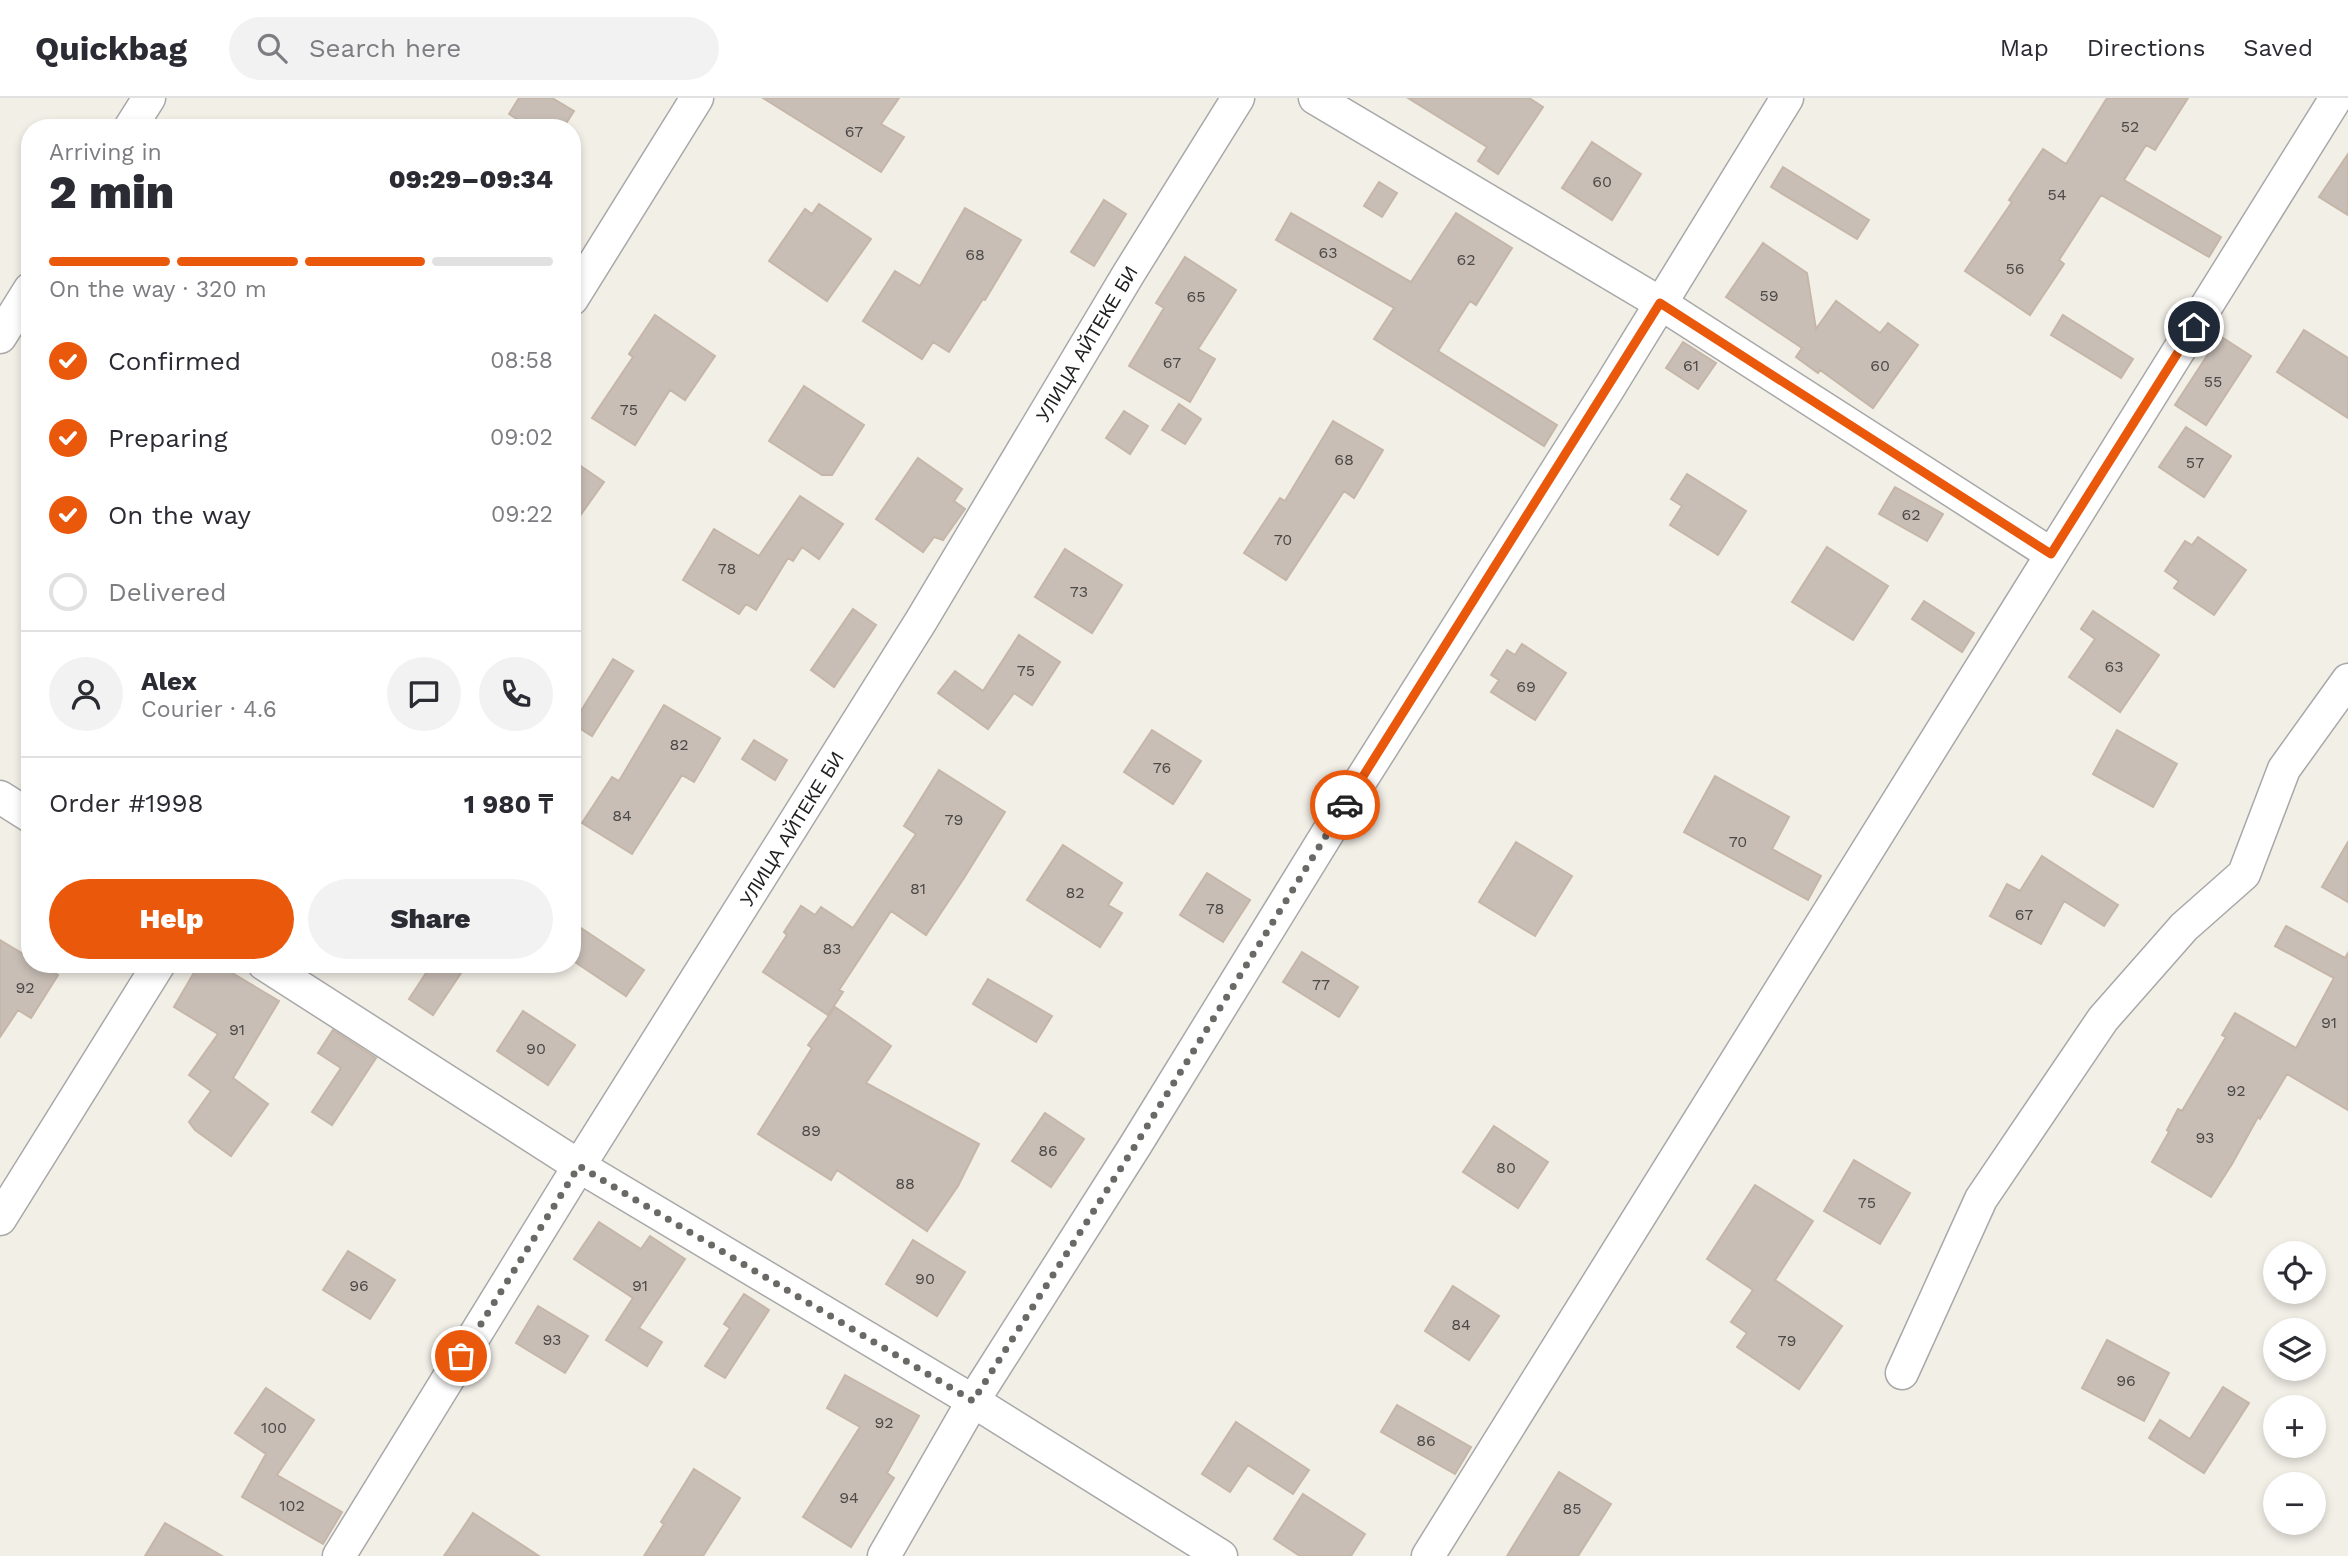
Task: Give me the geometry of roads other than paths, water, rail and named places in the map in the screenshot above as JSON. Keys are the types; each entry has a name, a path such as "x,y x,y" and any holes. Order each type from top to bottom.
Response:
{"street":[{"path":"136,119 149,98"},
{"path":"581,285 697,98"},
{"name":"УЛИЦА АЙТЕКЕ БИ","path":"339,1556 579,1166 921,621 1129,273 1238,98"},
{"path":"1315,98 1660,303 2051,554"},
{"path":"884,1556 973,1401 1142,1135 1787,98"},
{"path":"1428,1556 2336,98"},
{"path":"0,337 21,303"},
{"path":"1902,1373 1981,1199 2103,1019 2184,927 2244,874 2284,769 2348,680"},
{"path":"0,797 21,810"},
{"path":"0,1219 153,973"},
{"path":"278,973 579,1166 973,1401 1221,1556"}]}
